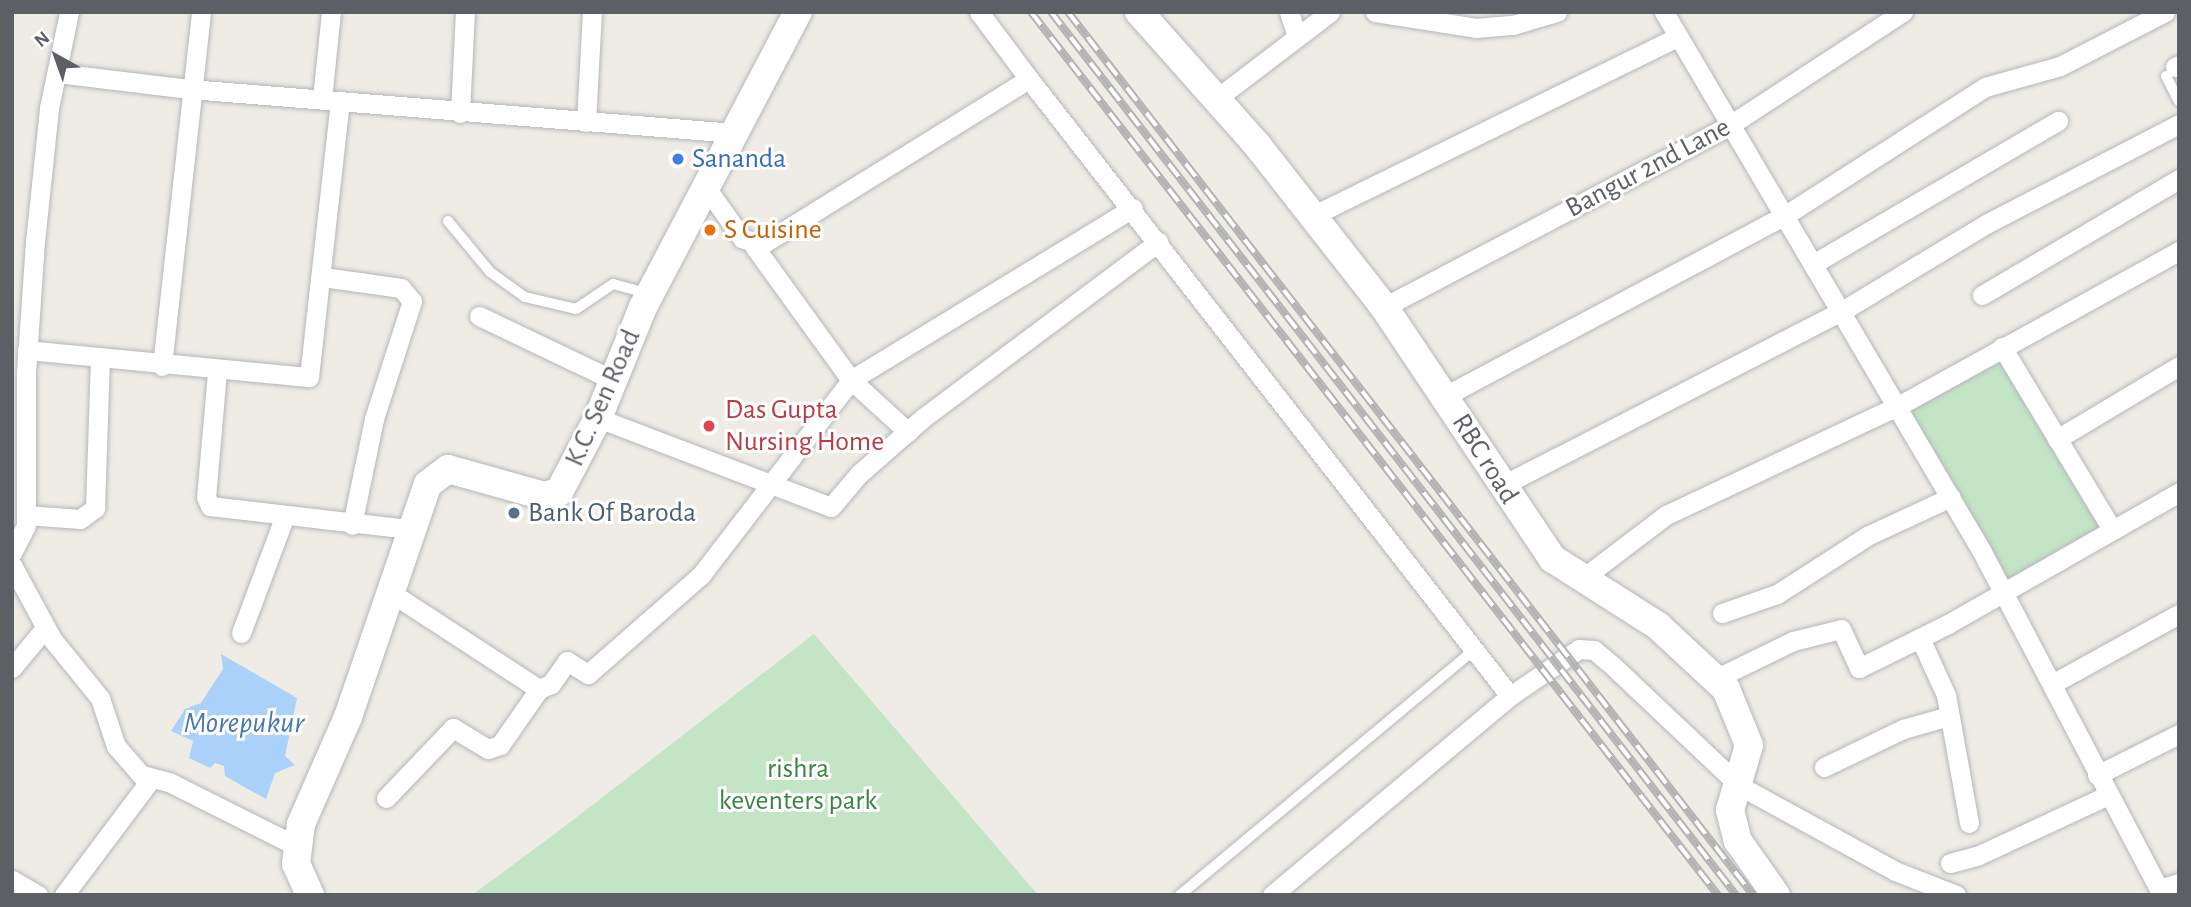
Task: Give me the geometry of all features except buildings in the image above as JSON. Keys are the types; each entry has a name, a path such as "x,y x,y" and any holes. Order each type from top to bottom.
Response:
{"street":[{"path":"12,553 24,537 27,515 27,350 57,73 69,12"},
{"path":"162,366 190,89 201,12"},
{"path":"27,350 217,372 309,377 323,277 331,100 331,12"},
{"path":"460,113 465,12"},
{"path":"586,122 592,12"},
{"name":"K.C. Sen Road","path":"296,846 390,592 408,529 428,484 442,469 556,494 598,418 649,295 798,12"},
{"path":"979,12 1510,696"},
{"path":"1289,12 1296,33"},
{"path":"1216,99 1296,33 1330,12"},
{"path":"1375,12 1476,28 1513,25 1557,12"},
{"path":"1664,12 1951,497 2052,684 2106,796 2160,890 2179,883"},
{"name":"Bangur 2nd Lane","path":"1384,307 1730,125 1903,12"},
{"path":"1445,396 1784,216 1985,87 2060,66 2165,12"},
{"name":"RBC road","path":"1148,15 1384,307 1553,559 1658,626 1726,689 1749,745 1740,786 1730,810 1738,841 1776,895"},
{"path":"1312,216 1678,37"},
{"path":"57,73 190,89 460,113 734,133"},
{"path":"754,246 1029,79"},
{"path":"1813,264 2058,121"},
{"path":"1503,485 1842,311 1986,224 2179,124"},
{"path":"1982,295 2179,179"},
{"path":"705,186 742,238 754,246 851,380 908,432"},
{"path":"386,798 453,728 488,749 500,745 538,689 551,684 567,661 583,674 591,673 683,593 851,380 1133,208"},
{"path":"598,418 766,485 831,507 908,432 1158,242"},
{"path":"1583,578 1666,515 1898,406 2179,251"},
{"path":"323,277 401,288 412,301 374,419 352,525"},
{"path":"479,316 613,380"},
{"path":"2002,347 2112,529"},
{"path":"27,515 80,519 95,508 100,360"},
{"path":"2057,439 2179,366"},
{"path":"217,372 207,501 216,508 284,518 408,529"},
{"path":"12,409 29,423"},
{"path":"1715,679 1793,641 1841,629 1859,668 1920,638 2179,492"},
{"path":"1722,613 1777,594 1869,535 1951,497"},
{"path":"242,632 284,518"},
{"path":"12,565 45,628 100,698 120,752 146,776 169,782 296,846 297,869 310,895"},
{"path":"390,592 538,689"},
{"path":"2052,684 2179,614"},
{"path":"12,668 45,628"},
{"path":"1920,638 1946,695 1969,823"},
{"path":"1272,895 1510,696 1566,654 1594,650 1740,786 1895,871 1956,895"},
{"path":"1824,767 1903,729 1949,716"},
{"path":"2097,775 2179,734"},
{"path":"64,895 147,786 146,776"},
{"path":"1950,863 1977,856 2106,796"},
{"path":"12,880 38,895"}],"lane":[{"path":"2173,70 2179,101"},
{"path":"447,221 490,272 525,297 576,309 613,284 649,295"},
{"path":"1180,895 1474,650"}],"green space":[{"path":"2002,347 2112,530 2009,591 1899,409"},
{"name":"rishra keventers park","path":"814,634 1038,895 472,895 564,827"}],"water":[{"name":"Morepukur","path":"221,654 297,698 285,756 295,765 275,773 266,799 225,776 224,766 215,763 210,768 189,758 193,741 171,731 185,709 201,703 223,669"}],"railway":[{"path":"1031,12 1718,895"},
{"path":"1051,12 1736,895"},
{"path":"1068,12 1753,895"}],"place":[{"name":"Sananda","path":"678,159"},
{"name":"S Cuisine","path":"710,230"},
{"name":"Das Gupta Nursing Home","path":"709,426"},
{"name":"Bank Of Baroda","path":"514,513"}]}
